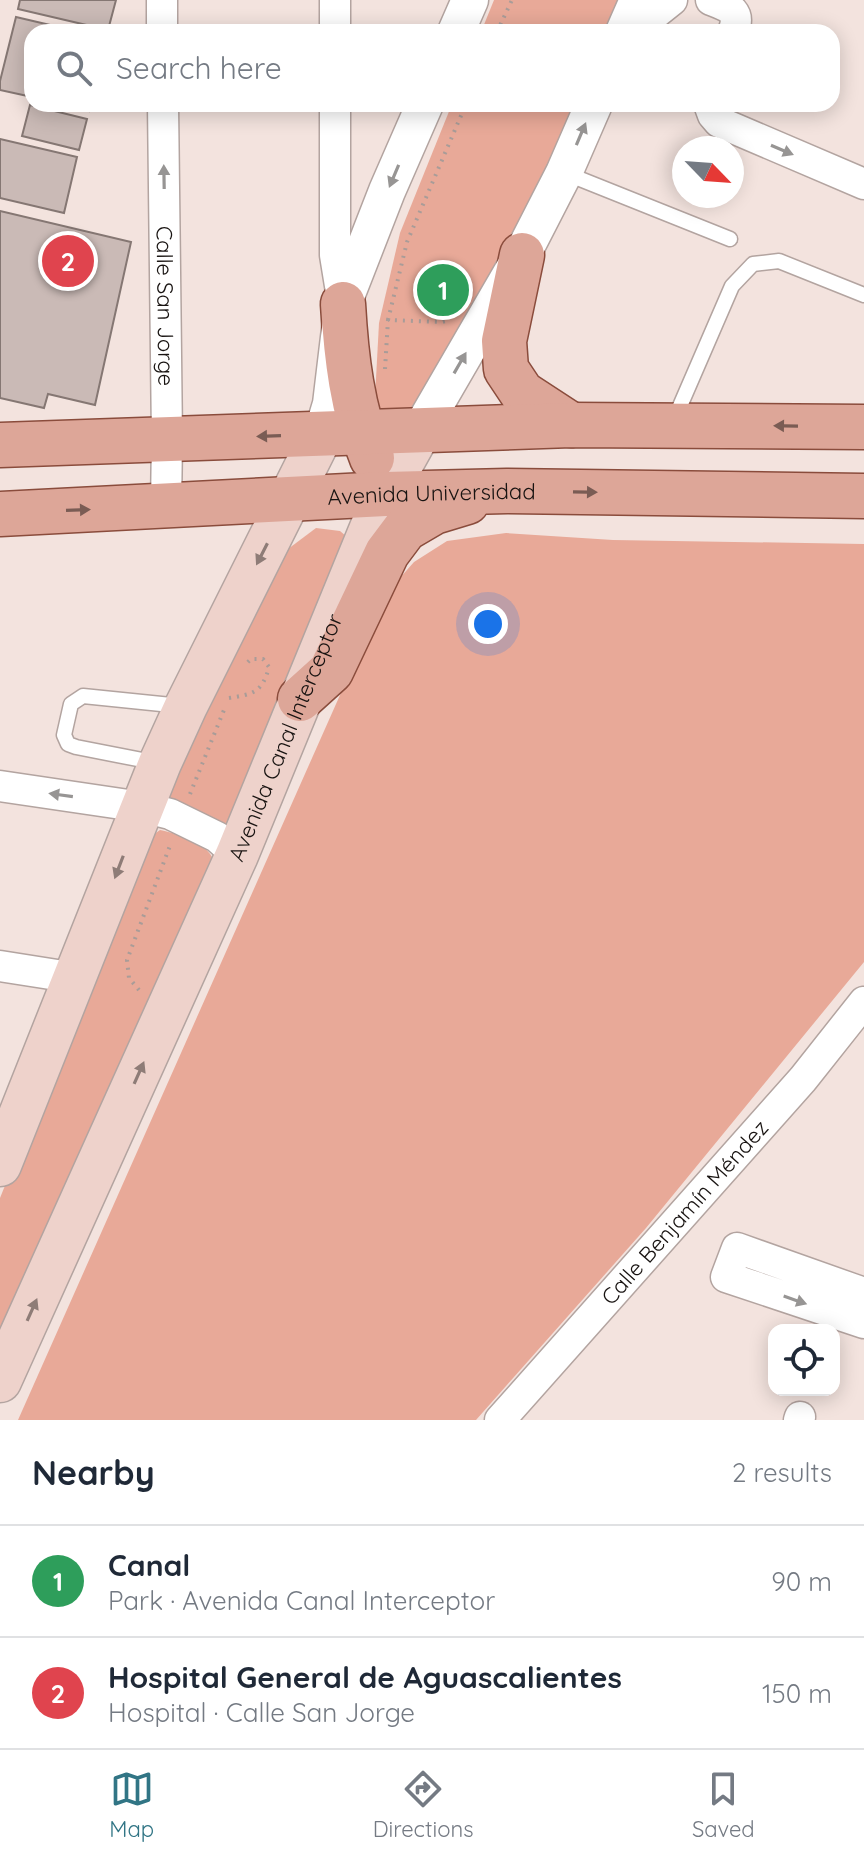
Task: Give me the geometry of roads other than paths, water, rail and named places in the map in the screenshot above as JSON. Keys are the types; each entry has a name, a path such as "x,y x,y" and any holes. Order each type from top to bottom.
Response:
{"main road":[{"path":"522,255 504,341 506,369 522,393 571,425"},
{"path":"3,1152 76,978 160,763 186,706 290,500 342,434 355,404 346,352 343,304"},
{"path":"0,445 571,425 864,427"},
{"name":"Avenida Canal Interceptor","path":"0,1381 237,855 385,494 420,431"},
{"path":"342,434 385,494"},
{"path":"300,699 331,671 387,553 405,529 434,512 507,491"},
{"name":"Avenida Universidad","path":"0,514 385,494 507,491 864,496"}],"street":[{"path":"162,0 162,24"},
{"path":"335,0 335,24"},
{"path":"460,24 470,0"},
{"path":"628,24 638,0"},
{"path":"642,24 672,0"},
{"name":"Calle San Jorge","path":"163,112 166,507"},
{"path":"335,112 335,255 343,304"},
{"path":"343,304 422,112"},
{"name":"Avenida Canal Interceptor","path":"420,431 522,255 564,173 591,112"},
{"path":"712,112 719,122 864,184"},
{"path":"0,786 170,814 217,837 237,855"},
{"path":"0,966 76,978"},
{"name":"Calle Benjamín Méndez","path":"500,1420 803,1079 864,1002"},
{"path":"864,1293 737,1248 726,1277 864,1323"}],"lane":[{"path":"564,173 730,239"},
{"path":"672,424 732,286 753,264 779,261 864,295"},
{"path":"160,763 68,744 64,735 71,704 83,696 98,696 147,704 186,706"}],"place":[{"name":"Hospital General de Aguascalientes","path":"68,261"},
{"name":"Canal","path":"443,290"}]}
